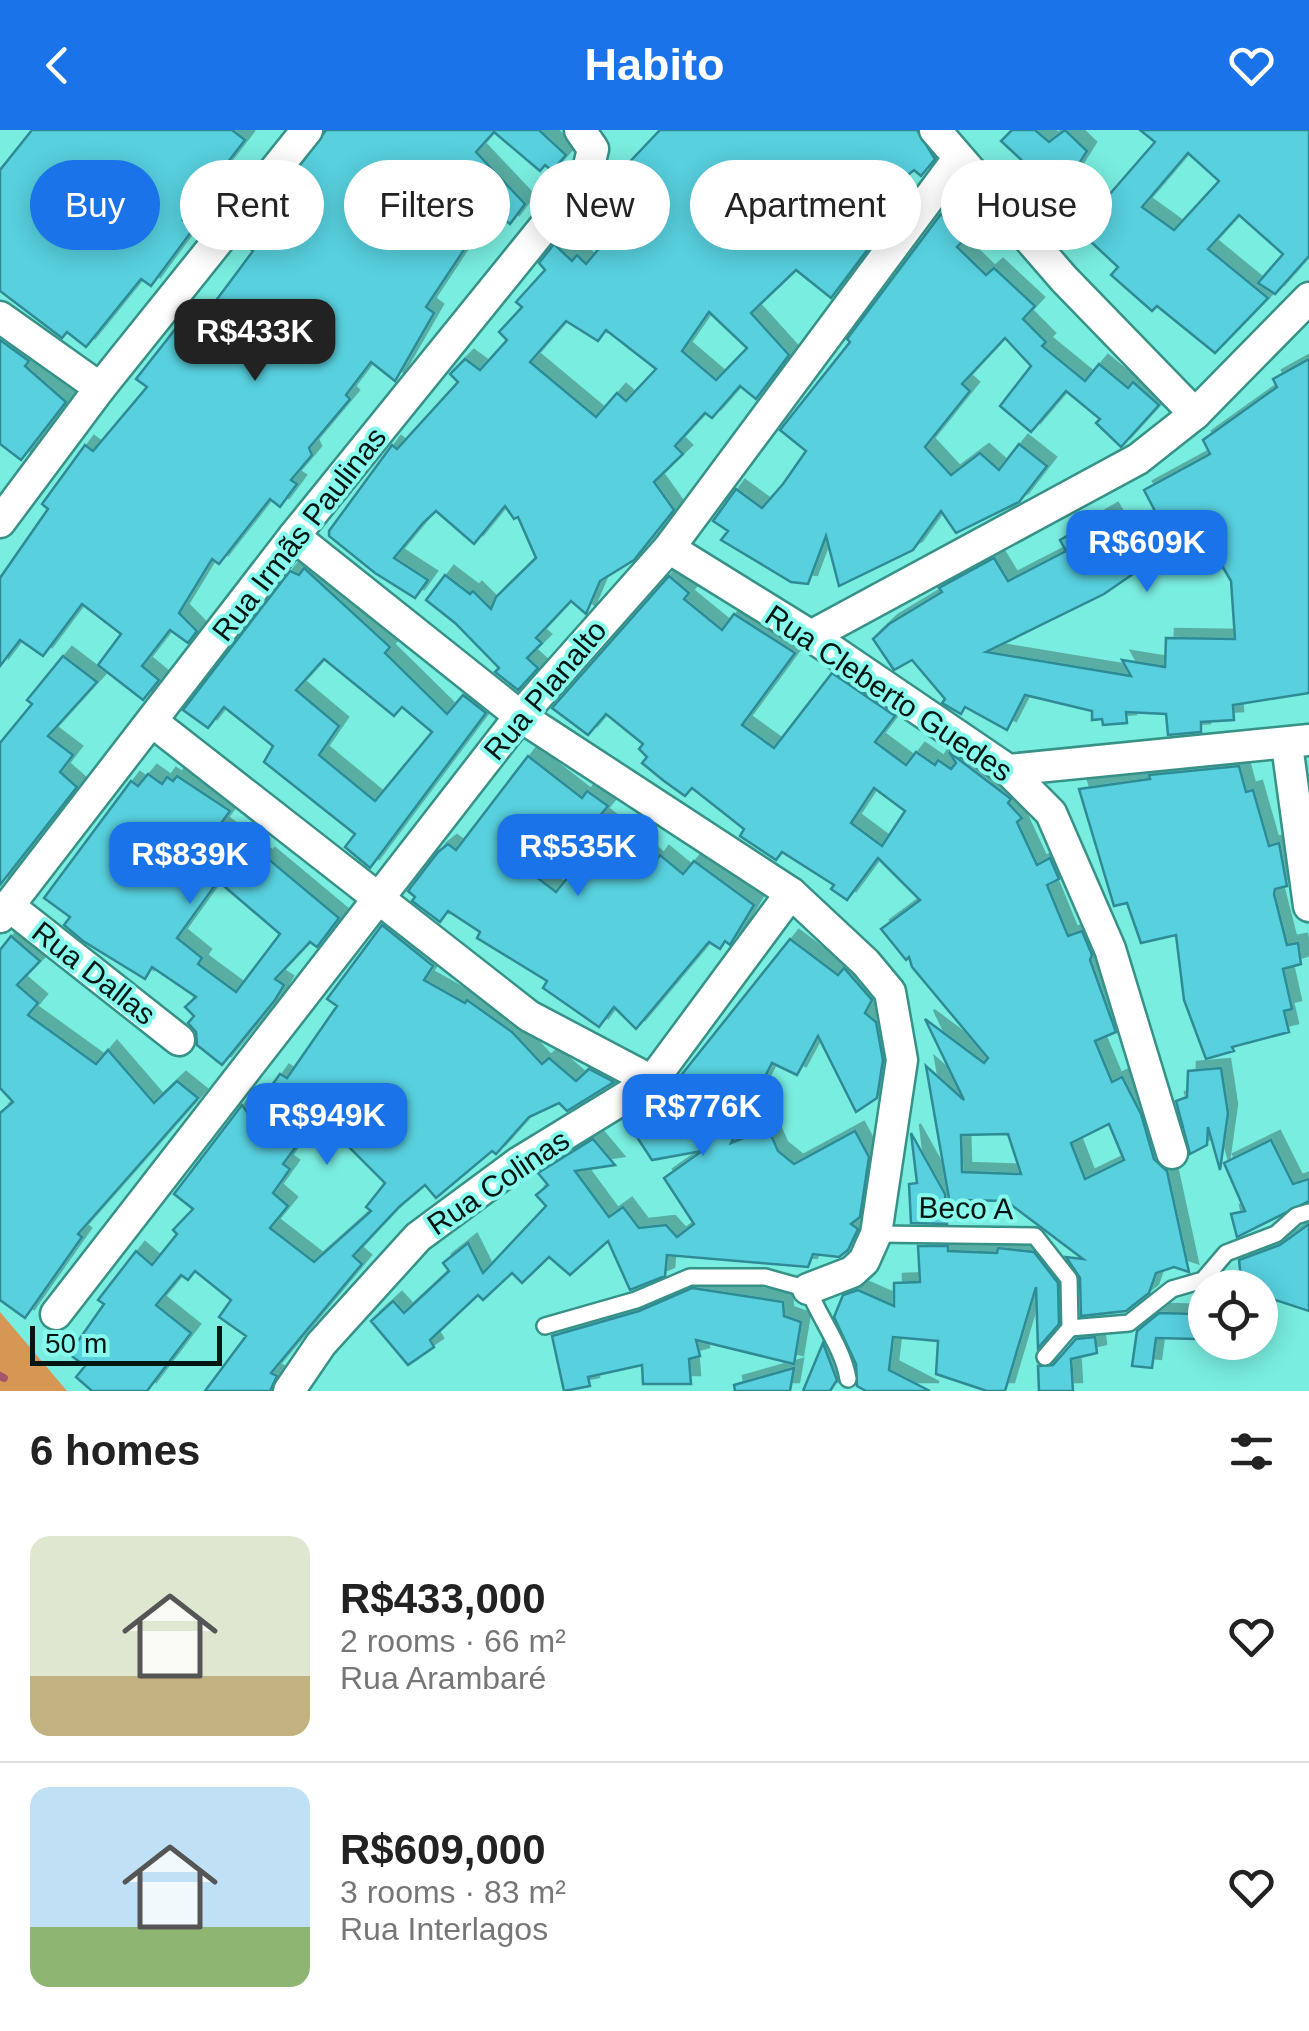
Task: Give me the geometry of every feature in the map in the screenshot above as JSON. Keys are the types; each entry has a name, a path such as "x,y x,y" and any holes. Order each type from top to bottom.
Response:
{"street":[{"path":"0,522 100,388 306,130"},
{"path":"935,130 1064,279 1195,414"},
{"name":"Rua Irmãs Paulinas","path":"4,912 294,536 587,174 586,139"},
{"name":"Rua Planalto","path":"56,1314 520,716 669,548 958,159"},
{"path":"811,636 1138,458 1195,414 1309,298"},
{"path":"0,318 100,388"},
{"path":"294,536 520,716 791,893 866,963 890,992 902,1060 876,1234 864,1261 852,1272 808,1289"},
{"name":"Rua Cleberto Guedes","path":"669,548 811,636 1008,770 1051,813 1103,932 1172,1153"},
{"path":"154,722 376,900 529,1016 652,1082"},
{"path":"1008,770 1298,742 1308,894"},
{"name":"Rua Colinas","path":"289,1391 321,1344 418,1237 518,1162 652,1082 791,893"},
{"name":"Rua Dallas","path":"4,912 179,1040"}],"lane":[{"path":"1045,1357 1070,1328 1129,1323 1172,1289 1202,1280 1226,1253 1276,1234 1296,1216 1309,1212"},
{"name":"Beco A","path":"876,1234 1035,1236 1069,1279 1070,1328"},
{"path":"546,1326 636,1300 690,1278 765,1277 808,1289 822,1324 845,1360 848,1379"}],"shaded area":[{"path":"0,1312 67,1391 0,1391"}],"building":[{"path":"32,130 232,130 245,140 230,160 180,160 180,247 151,286 141,279 86,347 67,332 62,338 0,291 0,170"},
{"path":"326,130 539,130 566,155 562,160 530,163 494,132 476,152 484,160 344,160 344,250 464,250 426,307 434,313 395,381 371,362 346,395 350,399 309,448 312,455 291,480 297,484 280,507 270,499 219,564 212,559 179,613 197,631 188,643 170,630 142,666 159,680 143,700 98,665 121,634 82,604 43,656 20,640 0,666 0,578 48,509 42,504 85,445 93,451 147,387 136,379 188,313 200,322 252,250 324,250 324,160 304,160"},
{"path":"660,130 917,130 935,159 921,176 921,160 690,160 690,250 867,250 831,298 796,270 751,313 789,355 756,399 740,386 712,418 705,413 675,446 683,454 654,482 674,510 634,560 600,581 586,614 571,601 536,638 542,643 527,658 538,668 518,690 495,672 499,668 455,623 426,600 445,575 470,594 473,591 491,609 496,597 536,558 518,517 514,519 505,506 474,544 436,511 423,523 394,558 428,580 415,598 375,573 329,536 329,531 392,445 397,449 458,382 450,374 465,359 480,370 507,340 499,332 522,307 516,302 545,270 539,263 549,250 560,250 572,261 577,255 586,264 598,250 670,250 670,160 632,160","holes":["709,312 747,348 716,380 682,351","566,321 598,341 606,330 656,369 626,401 617,393 596,417 530,362"]},
{"path":"1012,130 1035,130 1049,142 1065,130 1087,151 1081,160 1022,160 1001,141"},
{"path":"1140,130 1309,130 1309,256 1275,294 1258,283 1283,254 1239,215 1208,249 1268,298 1215,353 1157,306 1152,311 1111,275 1118,267 1100,250 1112,250 1112,191 1155,142","holes":["1188,153 1219,181 1174,230 1142,207"]},
{"path":"510,188 525,204 510,224"},
{"path":"941,214 941,250 960,250 986,275 994,268 1035,306 1023,319 1046,342 1042,346 1085,381 1099,364 1128,388 1133,382 1159,405 1121,447 1096,423 1100,419 1066,391 1031,432 1000,406 1031,366 1005,338 962,384 970,391 925,447 951,475 980,453 999,470 1019,444 1047,466 1019,502 956,533 941,511 913,550 839,586 826,536 808,584 791,582 721,540 728,531 713,521 736,489 762,508 783,484 806,451 780,430 850,342 847,339 914,250 921,250 921,241"},
{"path":"0,340 29,361 25,366 66,402 21,460 0,444"},
{"path":"1309,359 1309,693 1233,705 1234,720 1201,722 1201,732 1168,735 1166,714 1126,712 1127,723 1103,725 1102,719 1092,720 1092,711 1025,695 1007,730 965,707 961,714 942,703 945,699 912,660 894,670 873,639 889,624 942,592 939,588 994,558 1008,581 1066,551 1060,540 1109,512 1121,533 1156,513 1144,490 1210,454 1203,440 1277,387 1273,379","holes":["1188,554 1197,569 1217,557 1231,581 1235,639 1166,638 1165,667 1122,660 1131,676 986,652 1104,594 1146,565 1151,575"]},
{"path":"304,568 390,647 385,653 447,714 463,695 486,713 370,868 345,847 355,834 264,762 273,746 224,707 208,728 183,710 290,571 299,575","holes":["324,659 394,716 402,707 432,732 375,801 319,755 339,726 296,690"]},
{"path":"669,576 689,593 684,599 722,630 734,614 795,653 742,725 774,748 832,673 895,716 875,742 906,765 916,752 935,765 938,760 951,769 956,763 949,752 1011,799 1008,803 1022,818 1017,822 1037,865 1050,858 1059,879 1047,885 1068,936 1082,931 1092,955 1090,960 1116,1032 1095,1041 1112,1082 1122,1077 1141,1114 1154,1159 1167,1171 1188,1272 1174,1267 1156,1273 1149,1293 1126,1311 1081,1316 1080,1278 1066,1257 1083,1259 1006,1201 963,1200 963,1209 951,1210 926,1066 964,1100 925,1019 984,1063 988,1058 912,967 909,957 906,960 881,929 920,900 878,858 847,900 831,889 834,885 782,852 776,860 740,836 744,829 692,788 685,796 664,781 642,763 647,757 639,749 643,744 606,714 588,735 552,708","holes":["874,788 905,811 882,846 851,823","1109,1124 1124,1160 1085,1179 1071,1143","1008,1134 1021,1174 962,1172 961,1135"]},
{"path":"63,656 97,682 48,736 73,755 60,772 77,787 0,885 0,743 32,704 27,700"},
{"path":"528,756 582,798 587,791 608,806 599,817 655,862 660,855 683,874 694,861 754,905 730,945 725,941 720,949 709,942 636,1029 614,1007 599,1027 543,988 547,981 477,938 480,932 448,911 440,922 412,901 415,897 408,891 438,852 448,844 456,850","holes":["550,830 584,857 556,892 522,866"]},
{"path":"1239,766 1246,792 1253,790 1269,846 1279,843 1287,886 1275,889 1274,894 1287,945 1298,943 1301,964 1283,969 1292,1009 1284,1011 1289,1032 1232,1047 1234,1051 1206,1059 1184,1000 1176,935 1141,943 1127,903 1114,906 1079,789 1150,779 1149,775"},
{"path":"148,774 162,784 167,777 173,781 177,776 230,811 219,826 264,860 266,857 339,918 317,947 310,942 275,979 284,985 275,1000 222,1065 197,1045 196,1032 188,1023 194,1016 185,1007 196,997 152,967 145,979 83,941 64,925 70,917 44,898 131,781 138,786","holes":["218,881 280,934 236,992 198,964 202,958 177,938"]},
{"path":"382,925 433,966 424,980 465,1003 467,1000 512,1032 542,1064 549,1058 576,1081 589,1069 614,1082 567,1111 559,1103 529,1117 496,1154 492,1151 436,1198 425,1185 399,1207 353,1256 362,1264 271,1373 277,1376 270,1391 205,1391 246,1336 219,1317 231,1300 195,1271 188,1280 181,1275 156,1305 191,1333 147,1391 92,1391 76,1377 85,1366 69,1354 104,1304 98,1300 136,1251 152,1265 177,1234 173,1230 193,1209 174,1194 242,1105 250,1116 280,1074 287,1078 337,1006 327,999","holes":["307,1132 332,1149 339,1137 385,1183 366,1207 371,1211 314,1262 270,1228 288,1206 273,1193 290,1169 283,1164"]},
{"path":"11,936 40,961 17,985 38,1003 28,1015 96,1064 108,1050 154,1103 177,1081 198,1098 78,1234 82,1237 25,1318 0,1300 0,1113 13,1102 0,1088 0,950"},
{"path":"790,939 838,975 844,968 872,1000 865,1013 876,1022 883,1060 877,1098 856,1112 818,1036 797,1075 772,1063 731,1143 768,1128 778,1151 794,1164 855,1131 869,1157 860,1217 851,1224 858,1229 848,1250 839,1257 813,1254 808,1267 667,1255 665,1276 630,1290 608,1241 570,1275 549,1257 522,1283 512,1273 483,1300 478,1295 430,1340 434,1347 408,1365 371,1321 393,1301 404,1313 449,1271 443,1263 468,1243 483,1273 546,1206 536,1195 548,1185 538,1173 593,1139 615,1165 575,1171 609,1217 623,1207 639,1228 666,1225 677,1237 694,1224 664,1178 702,1151 652,1160 625,1119 646,1107 649,1110 667,1093"},
{"path":"1221,1068 1228,1113 1220,1170 1208,1127 1207,1145 1190,1154 1176,1101 1187,1097 1188,1071"},
{"path":"911,1133 945,1194 947,1224 911,1223 909,1184 917,1183"},
{"path":"1271,1140 1293,1184 1309,1179 1309,1201 1237,1237 1231,1214 1245,1211 1224,1163"},
{"path":"1309,1224 1309,1311 1278,1301 1278,1270 1240,1270 1239,1260 1280,1245"},
{"path":"918,1246 948,1246 948,1251 997,1253 998,1248 1034,1252 1058,1283 1059,1324 1038,1348 1036,1287 1005,1391 987,1391 936,1374 938,1341 893,1337 889,1370 930,1391 866,1391 857,1386 856,1364 834,1317 843,1295 858,1290 894,1306 894,1283 920,1282"},
{"path":"692,1288 783,1302 784,1316 801,1322 794,1364 696,1340 700,1356 689,1359 691,1384 643,1384 642,1365 588,1377 590,1386 564,1391 552,1336 639,1311"},
{"path":"1159,1313 1188,1314 1188,1339 1156,1338 1152,1368 1132,1366 1137,1331"},
{"path":"1095,1337 1097,1353 1071,1359 1073,1391 1039,1391 1038,1366 1053,1365 1076,1339"},
{"path":"823,1343 837,1380 830,1391 803,1391"},
{"path":"794,1368 790,1391 735,1391 734,1385"}],"waterway":[{"path":"0,1376 4,1378"}]}
